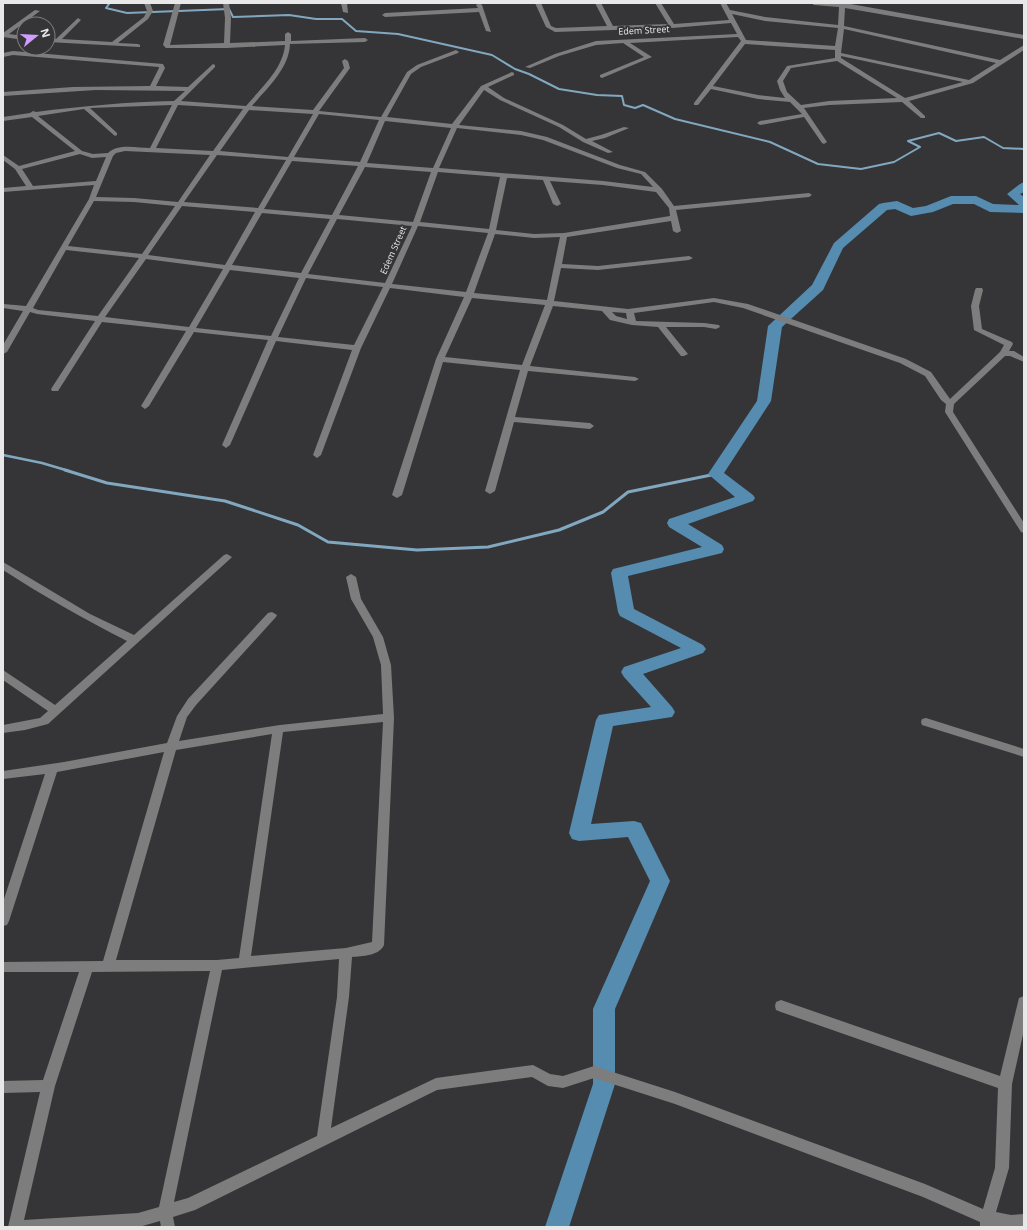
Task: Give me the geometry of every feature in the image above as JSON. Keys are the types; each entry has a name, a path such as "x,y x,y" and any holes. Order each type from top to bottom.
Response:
{"street":[{"path":"112,44 146,18 150,11 147,3"},
{"path":"178,3 166,46 172,48 365,40"},
{"path":"226,3 228,18 227,46"},
{"path":"344,3 346,12"},
{"path":"478,3 489,31"},
{"path":"538,3 549,27 553,30 672,26 733,21"},
{"path":"598,3 611,28"},
{"path":"658,3 672,26"},
{"path":"723,3 741,35 743,42"},
{"path":"814,3 842,4 927,18 1024,37"},
{"path":"838,54 842,4"},
{"path":"385,15 481,10"},
{"path":"4,35 37,11"},
{"path":"729,12 765,19 841,28 1000,62"},
{"path":"57,40 78,20"},
{"path":"55,389 100,319 215,153 248,107 282,66 287,55 288,34"},
{"path":"4,35 16,37"},
{"name":"Edem Street","path":"528,67 596,43 741,35"},
{"path":"57,40 138,46"},
{"path":"602,76 649,57 623,41"},
{"path":"743,42 838,54 971,82"},
{"path":"696,104 743,42"},
{"path":"799,106 829,103 904,100 971,82 1024,47"},
{"path":"226,445 290,301 363,164 383,119 409,73 419,66 456,52"},
{"path":"3,55 13,53 161,65 162,68 152,88"},
{"path":"824,142 799,106 790,100 784,92 780,81 789,67 838,54 904,100 923,117"},
{"path":"145,406 191,330 316,112 347,68 345,61"},
{"path":"152,150 176,103 213,66"},
{"name":"Edem Street","path":"317,455 357,348 388,286 416,224 435,170 455,125 483,87 512,74"},
{"path":"483,87 491,90 506,101 561,126 585,141 610,152"},
{"path":"710,87 758,98 790,100"},
{"path":"3,94 37,90 152,88 190,89"},
{"path":"3,119 85,107 125,104 176,103 316,112 455,125 521,133 545,138 619,168 632,169 643,173 660,190 672,208 677,231"},
{"path":"85,107 115,134"},
{"path":"33,114 36,118 80,152 92,156 110,155"},
{"path":"760,123 806,116"},
{"path":"570,147 626,128"},
{"path":"3,352 92,199 110,155 114,151 118,150 215,153 603,183 660,190"},
{"path":"18,168 80,152"},
{"path":"3,157 18,168 31,188"},
{"path":"397,496 440,359 470,295 492,232 504,176"},
{"path":"546,179 557,204"},
{"path":"3,190 99,183"},
{"path":"672,208 809,195"},
{"path":"92,199 134,200 416,224 534,236 564,235 674,218"},
{"path":"490,492 525,367 550,304 564,235"},
{"path":"64,248 144,256 388,286 604,309 630,311 714,300 758,310 903,361 928,374 944,398 950,403"},
{"path":"558,266 598,268 689,258"},
{"path":"979,290 975,306 978,330 1009,344 1004,353 950,403 949,412 1024,530"},
{"path":"3,306 29,309 37,312 357,348"},
{"path":"604,309 613,318 632,323 660,325 704,325 716,328"},
{"path":"630,311 632,323"},
{"path":"660,325 684,354"},
{"path":"1004,353 1011,353 1024,360"},
{"path":"440,359 635,379"},
{"path":"510,419 590,426"},
{"path":"3,729 35,724 44,721 227,557"},
{"path":"3,565 38,588 86,616 135,640"},
{"path":"3,967 217,965 346,953 371,949 378,945 389,718 386,665 378,637 356,599 351,577"},
{"path":"108,966 177,727 185,712 272,615"},
{"path":"3,674 55,711"},
{"path":"3,775 52,770 171,747 278,729 333,722 389,718"},
{"path":"926,722 1024,753"},
{"path":"244,963 278,729"},
{"path":"3,921 52,770"},
{"path":"323,1139 342,997 346,953"},
{"path":"168,1227 165,1212 217,965"},
{"path":"15,1227 48,1086 87,967"},
{"path":"987,1222 1002,1168 1005,1084 1024,1002"},
{"path":"781,1006 1005,1084"},
{"path":"22,1227 138,1220 190,1205 436,1084 533,1071 548,1080 563,1082 594,1072 608,1076 675,1098 926,1191 987,1222 1024,1221"},
{"path":"3,1087 48,1086"}],"waterway":[{"path":"107,3 109,4 106,8 127,13 229,9 233,17 289,15 316,19 342,19 356,31 398,34 492,55 515,69 529,74 559,89 597,95 622,96 624,105 635,108 643,105 675,119 770,142 818,164 861,169 894,162 920,147 908,141 939,133 956,141 984,137 1003,148 1024,149"},
{"path":"1024,186 1013,194 1024,203"},
{"path":"557,1227 604,1084 604,1009 660,881 634,829 579,833 605,720 666,712 630,672 697,649 626,612 619,573 716,549 675,523 747,498 716,474 764,401 775,326 818,287 838,246 883,207 897,205 911,212 929,209 951,200 976,200 990,208 1024,209"},
{"path":"3,455 42,463 69,471"},
{"path":"65,470 107,483 225,501 298,525 328,542 417,550 488,547 559,530 603,512 628,492 716,474"}]}
